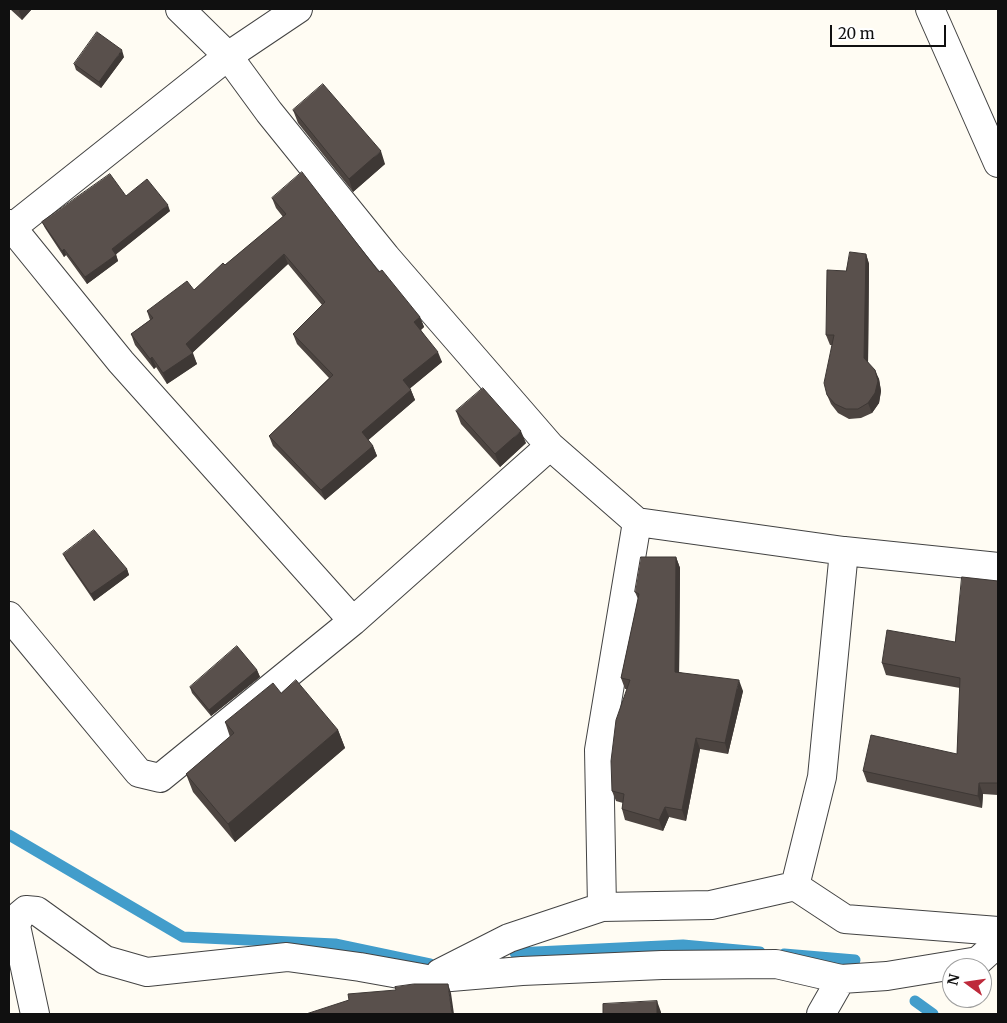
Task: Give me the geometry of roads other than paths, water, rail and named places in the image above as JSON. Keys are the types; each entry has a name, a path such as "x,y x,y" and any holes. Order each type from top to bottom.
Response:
{"street":[{"path":"180,9 228,56 269,112 386,257 550,446 637,522 844,551 998,567"},
{"path":"298,9 228,56 10,227 121,362 353,621"},
{"path":"930,9 998,163"},
{"path":"9,616 139,773 160,778 353,621 550,446"},
{"path":"602,907 599,750 637,522"},
{"path":"795,886 822,777 844,551"},
{"path":"427,980 509,938 602,907 711,905 795,886 845,919 998,931"},
{"path":"35,1014 16,926 20,915 26,910 37,911 105,960 147,972 286,957 360,966 427,980 559,970 662,965 757,964 776,964 842,979 887,976 978,961 998,943"},
{"path":"822,1014 842,979"}],"waterway":[{"path":"9,835 183,937 335,944 430,964"},
{"path":"515,953 683,945 760,952"},
{"path":"784,954 855,960"},
{"path":"915,1001 933,1014"}]}
